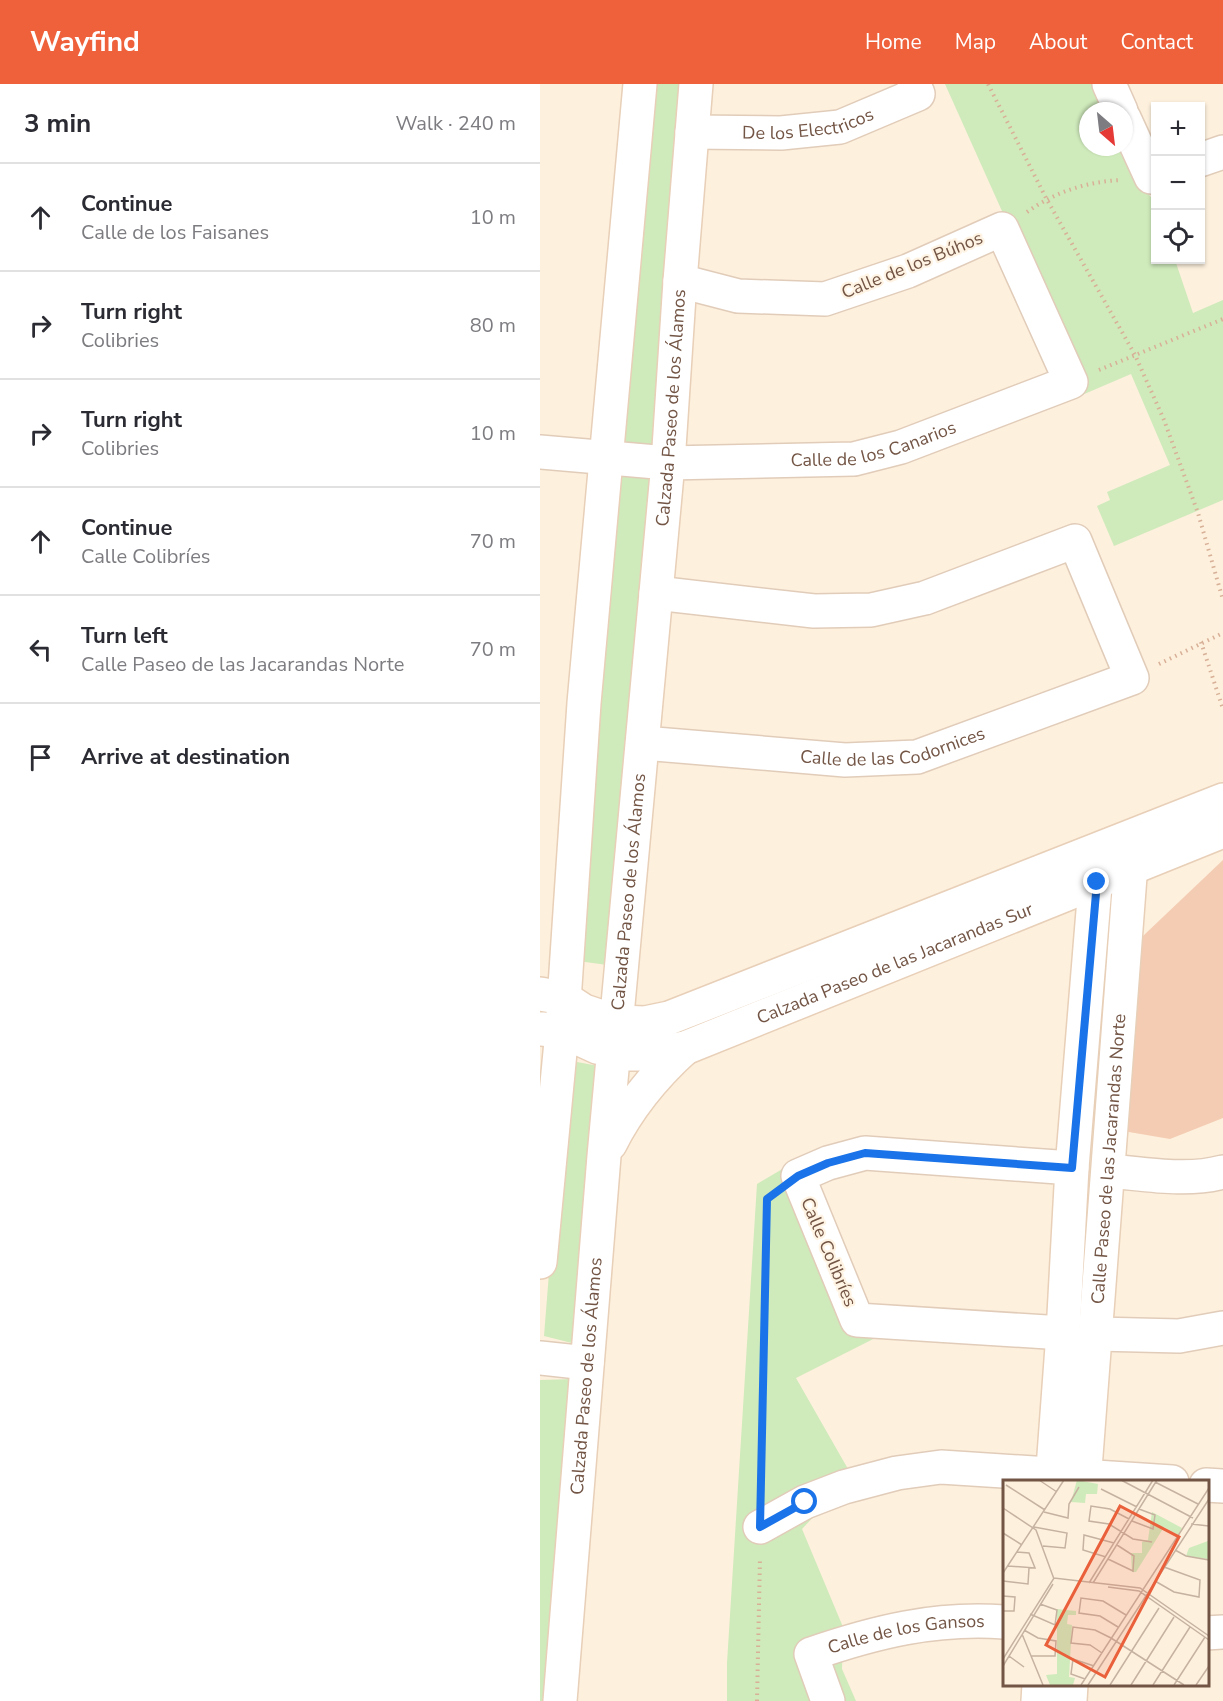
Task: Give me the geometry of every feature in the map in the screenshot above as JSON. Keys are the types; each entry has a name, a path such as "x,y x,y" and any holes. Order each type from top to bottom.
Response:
{"street":[{"path":"540,1262 552,996 584,703 640,84"},
{"name":"Calzada Paseo de los Álamos","path":"560,1701 604,1156 668,463 696,84"},
{"path":"1109,84 1117,102"},
{"name":"De los Electricos","path":"693,132 781,133 840,127 916,89"},
{"path":"1133,136 1151,173"},
{"path":"1205,158 1223,152"},
{"path":"1002,229 1071,382"},
{"name":"Calle de los Búhos","path":"680,281 738,296 825,299 908,271 1002,229"},
{"name":"Calle de los Canarios","path":"540,452 668,463 854,459 901,447 1071,382"},
{"path":"656,593 814,611 871,610 925,598 1075,540 1132,678"},
{"name":"Calle de las Codornices","path":"643,743 845,760 917,757 1132,678"},
{"name":"Calzada Paseo de las Jacarandas Sur","path":"551,1030 597,1047 645,1023 669,1018 1223,800"},
{"name":"Calzada Paseo de las Jacarandas Sur","path":"552,996 584,1011 616,1037 652,1054 685,1048 1223,831"},
{"name":"Calle Paseo de las Jacarandas Norte","path":"1085,1479 1132,869 1132,835"},
{"name":"Calle Paseo de las Jacarandas Norte","path":"1052,1478 1064,1333 1072,1168 1098,848"},
{"path":"604,1156 619,1126 638,1097 660,1071 685,1048"},
{"name":"Calle Colibríes","path":"1064,1333 858,1320 798,1176 828,1163 865,1153 1072,1168"},
{"path":"1108,1171 1174,1176 1223,1172"},
{"path":"1097,1334 1179,1336 1223,1328"},
{"path":"540,1358 587,1363"},
{"path":"760,1527 805,1502 844,1487 897,1473 941,1467 1052,1478 1114,1480"},
{"path":"1208,1485 1223,1486"},
{"name":"Calle de los Gansos","path":"828,1701 811,1654 867,1635 925,1624 983,1620 1003,1622"},
{"path":"1208,1633 1223,1632"},
{"path":"1038,1701 1039,1686"},
{"path":"1070,1701 1071,1686"}],"path":[{"path":"988,84 1046,198 1136,355 1164,420 1198,513 1223,600"},
{"path":"1002,229 1046,198 1097,181 1151,177"},
{"path":"1071,382 1223,319"},
{"path":"1132,678 1223,633"},
{"path":"1201,642 1223,709"},
{"path":"757,1701 767,1199 798,1176"}],"green space":[{"path":"653,84 691,84 615,966 578,961"},
{"path":"945,84 1093,84 1101,102 1079,102 1079,156 1124,156 1130,172 1151,197 1151,264 1176,264 1193,313 1223,300 1223,500 1114,546 1097,506 1110,500 1107,492 1170,465 1131,374 1082,395 1071,365"},
{"path":"566,1060 604,1067 580,1345 544,1336"},
{"path":"796,1161 863,1311 897,1327 796,1378 852,1476 802,1529 843,1627 842,1669 856,1701 727,1701 727,1663 757,1184"},
{"path":"575,1379 552,1701 540,1701 540,1380"}],"building":[{"path":"1223,860 1223,1118 1170,1139 1123,1131 1143,936"}],"route":[{"path":"805,1502 760,1527 767,1199 798,1176 828,1163 865,1153 1072,1168 1097,882"}]}
